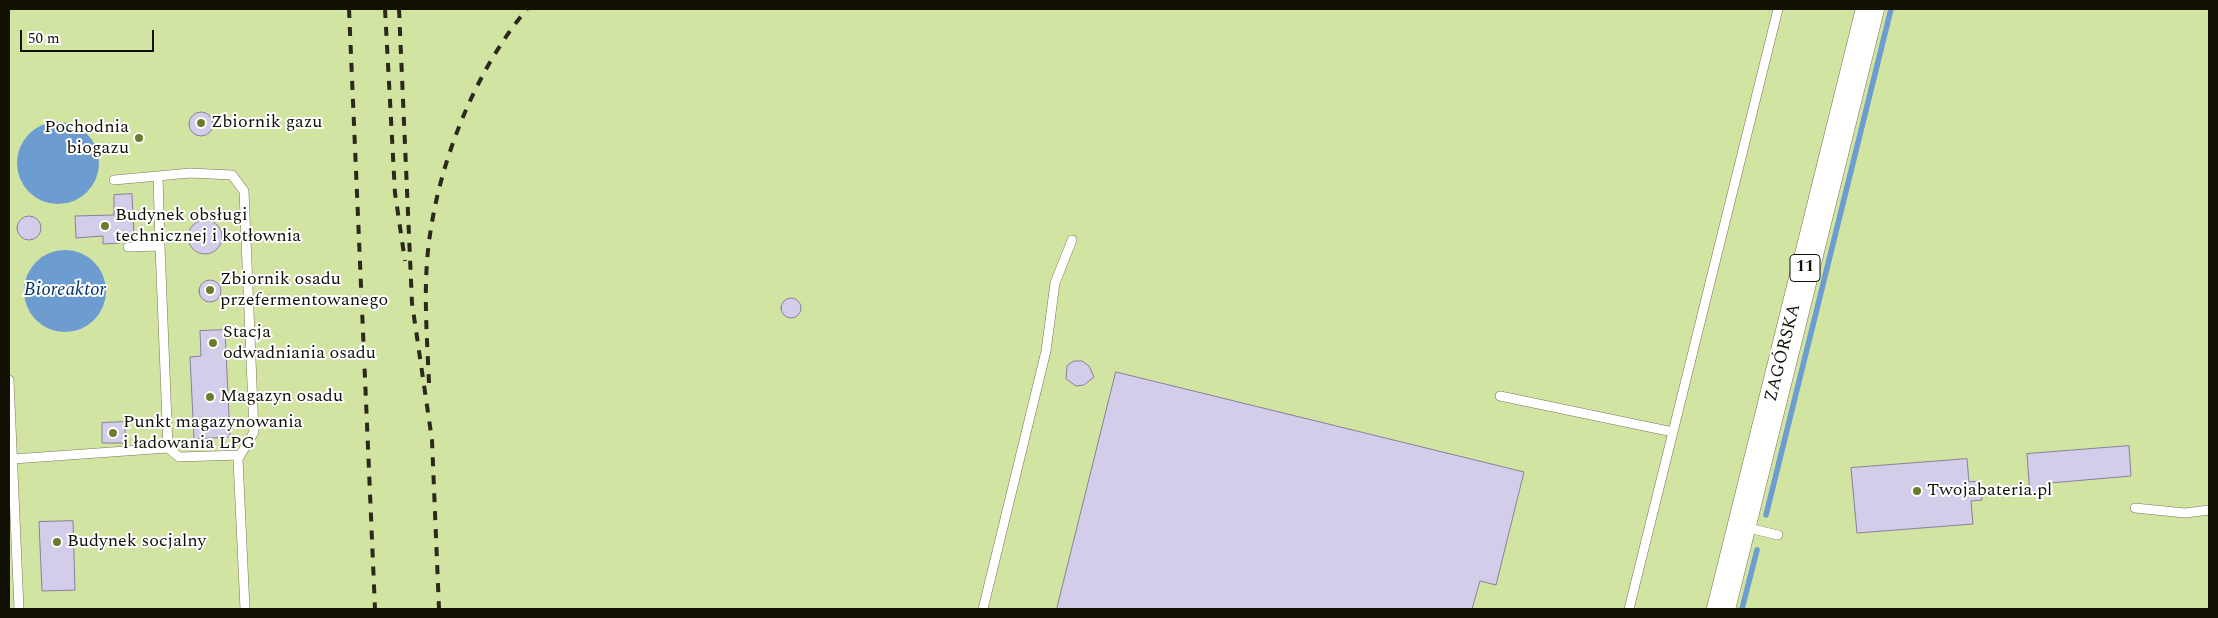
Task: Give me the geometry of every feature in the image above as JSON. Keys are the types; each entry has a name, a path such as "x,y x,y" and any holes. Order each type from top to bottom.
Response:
{"highway":[{"name":"ZAGÓRSKA","path":"1721,609 1870,9"}],"lane":[{"path":"1629,609 1778,9"},
{"path":"114,180 190,173 232,175 244,191 254,432 238,459 245,609"},
{"path":"158,176 168,448"},
{"path":"983,609 1046,351 1055,283 1072,240"},
{"path":"128,247 160,246"},
{"path":"9,380 10,441 13,459 19,609"},
{"path":"1500,396 1673,432"},
{"path":"13,459 168,448 179,456 240,455"},
{"path":"2135,508 2185,513 2209,510"},
{"path":"1741,527 1778,535"}],"green space":[{"path":"9,9 2209,9 2209,609 9,609"}],"water":[{"path":"58,122 74,125 87,134 96,147 99,163 96,179 87,192 74,201 58,204 42,201 29,192 20,179 17,163 20,147 29,134 42,125"},
{"name":"Bioreaktor","path":"57,250 73,250 88,257 99,268 106,283 103,307 94,320 73,332 57,332 42,325 31,314 24,299 24,283 31,268 42,257"}],"building":[{"name":"Zbiornik gazu","path":"201,112 206,113 212,119 212,129 206,135 201,136 196,135 190,129 189,124 190,119 196,113"},
{"name":"Budynek obsługi technicznej i kotłownia","path":"132,194 134,235 120,236 120,243 103,244 103,236 76,238 75,216 114,215 114,195"},
{"path":"29,216 38,219 41,228 38,237 29,240 20,237 17,228 20,219"},
{"path":"205,220 212,221 217,225 221,230 221,244 217,249 212,253 205,254 198,253 193,249 189,244 188,237 189,230 193,225 198,221"},
{"name":"Zbiornik osadu przefermentowanego","path":"210,280 218,283 221,291 218,299 210,302 202,299 199,291 202,283"},
{"path":"791,298 798,301 801,308 798,315 791,318 784,315 781,308 784,301"},
{"name":"Magazyn osadu","path":"225,330 230,437 194,439 190,357 201,356 200,331"},
{"path":"1074,361 1082,361 1089,366 1094,377 1084,385 1076,386 1066,379 1067,366"},
{"path":"1116,372 1524,472 1496,585 1480,581 1472,609 1057,609"},
{"name":"Punkt magazynowania i ładowania LPG","path":"125,422 125,443 102,443 102,423"},
{"path":"2129,446 2131,476 2050,483 2051,494 2030,496 2027,454"},
{"name":"Twojabateria.pl","path":"1967,459 1969,482 1980,481 1982,500 1971,501 1973,524 1857,533 1851,468"},
{"name":"Budynek socjalny","path":"73,521 75,590 42,591 39,522"}],"waterway":[{"path":"1766,515 1891,9"},
{"path":"1742,609 1757,550"}],"railway":[{"path":"349,9 375,609"},
{"path":"385,9 395,193 405,261"},
{"path":"399,9 412,303 432,440 439,609"},
{"path":"429,383 426,312 427,259 441,181 462,119 476,89 491,60 527,9"}],"place":[{"name":"Zbiornik gazu","path":"201,123"},
{"name":"Pochodnia biogazu","path":"139,138"},
{"name":"Budynek obsługi technicznej i kotłownia","path":"105,226"},
{"name":"Zbiornik osadu przefermentowanego","path":"210,290"},
{"name":"Stacja odwadniania osadu","path":"213,343"},
{"name":"Magazyn osadu","path":"210,397"},
{"name":"Punkt magazynowania i ładowania LPG","path":"113,433"},
{"name":"Twojabateria.pl","path":"1917,491"},
{"name":"Budynek socjalny","path":"57,542"}]}
